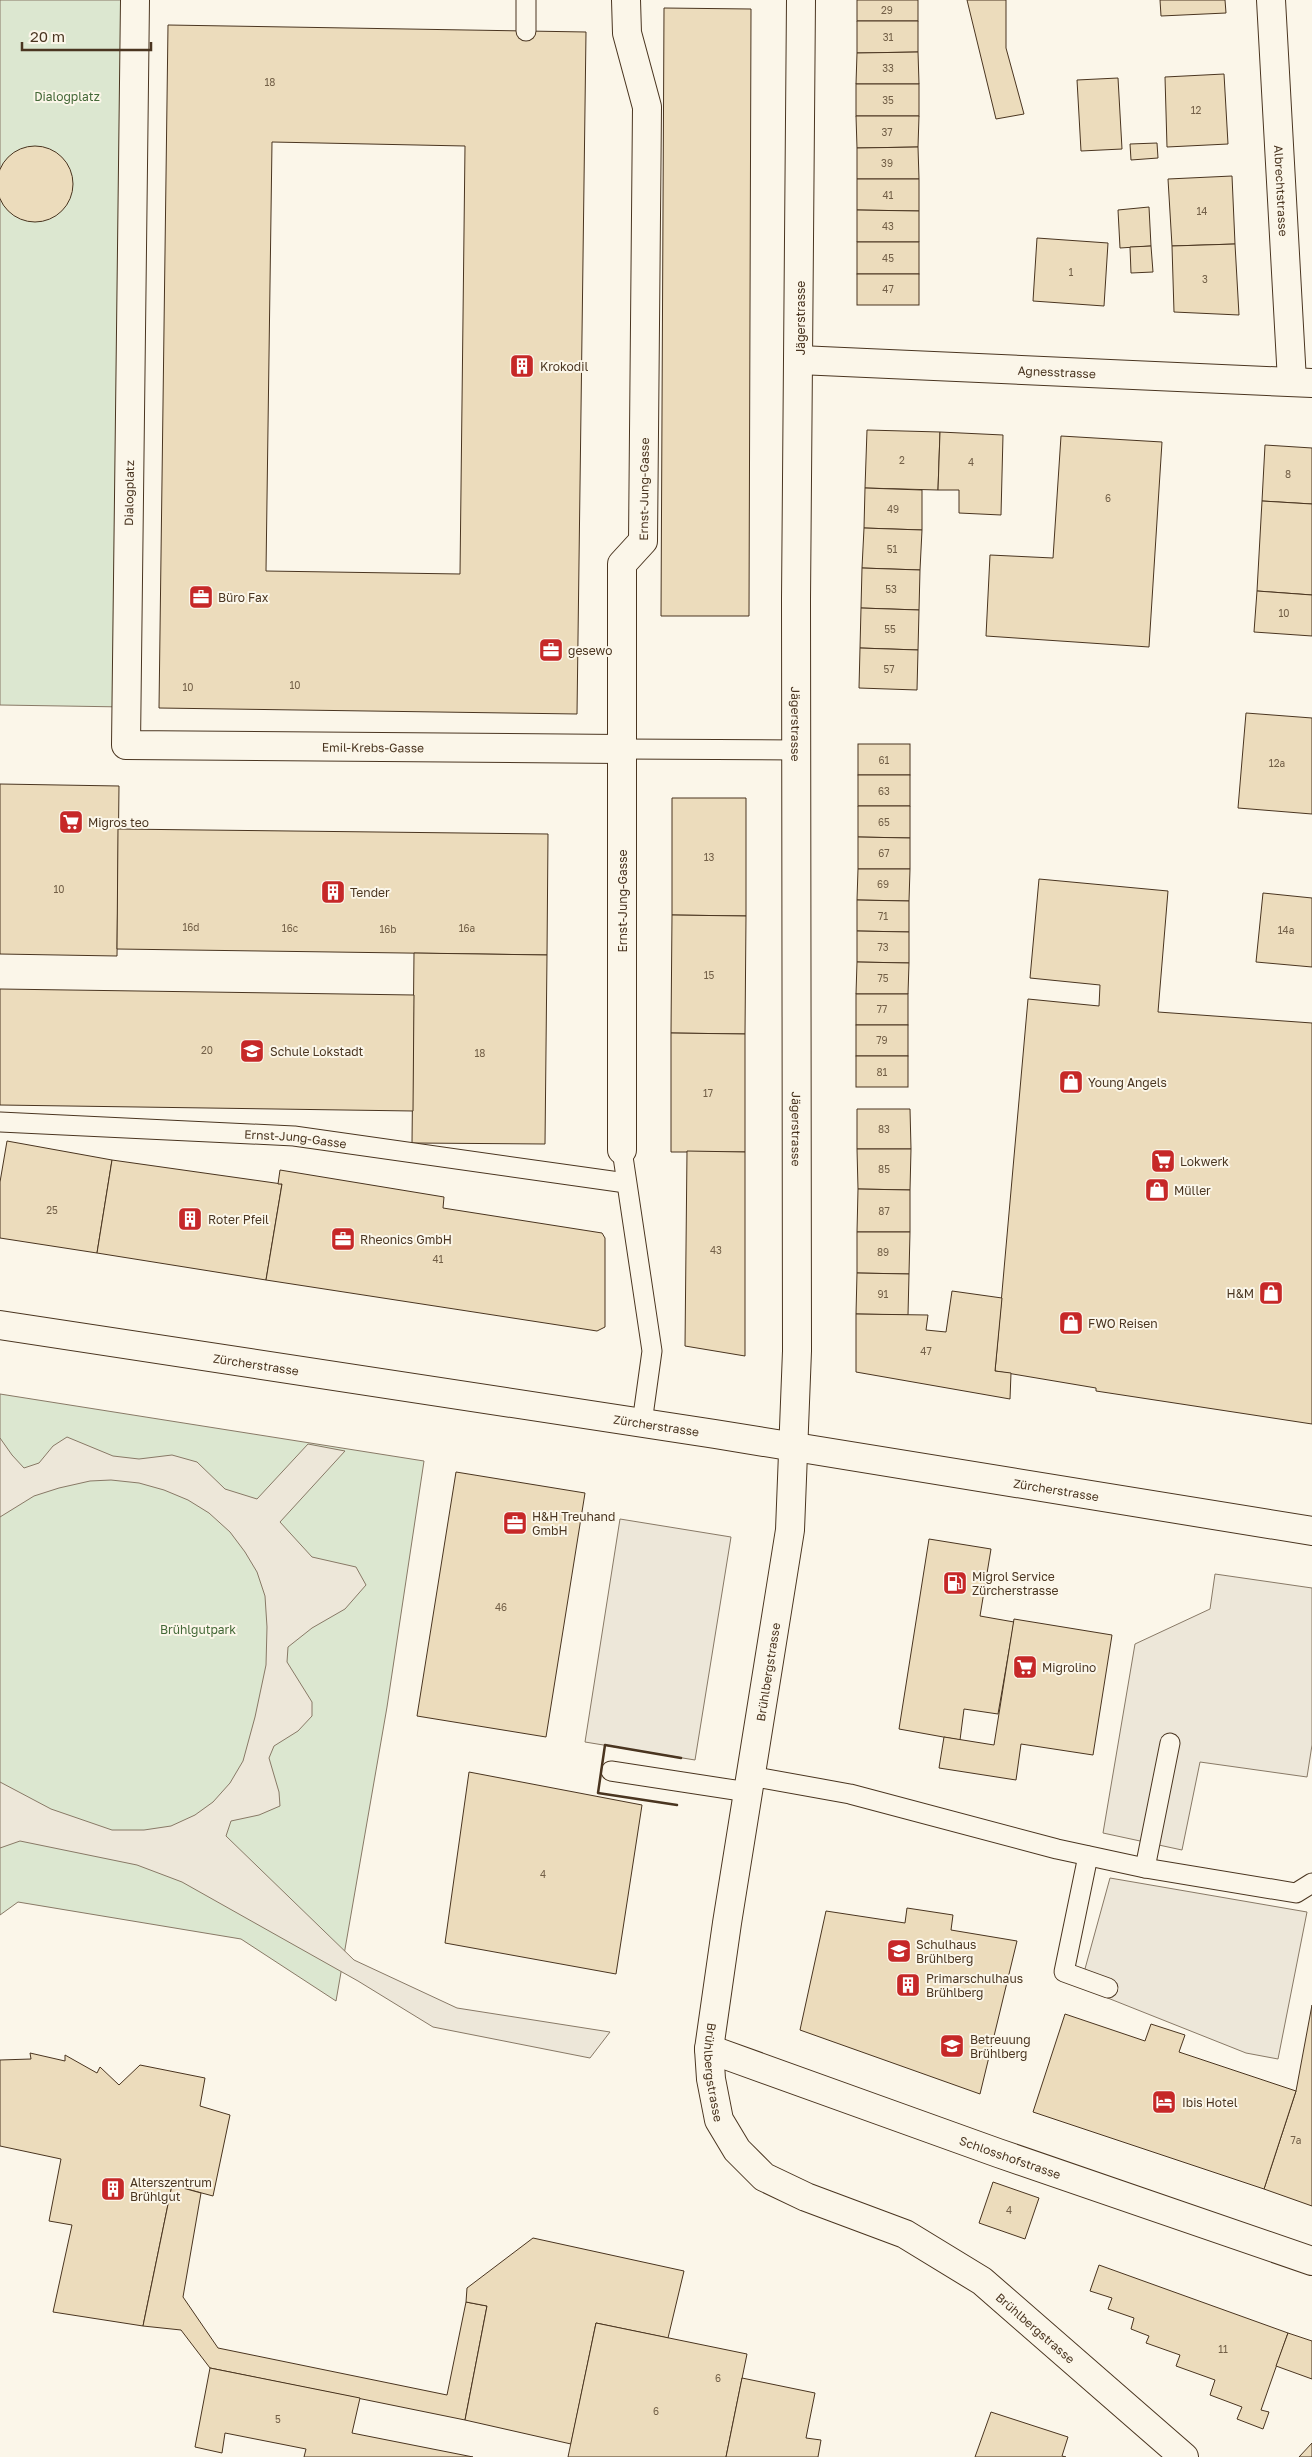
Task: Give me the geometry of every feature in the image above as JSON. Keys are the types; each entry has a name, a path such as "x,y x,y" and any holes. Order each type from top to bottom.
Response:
{"street":[{"name":"Dialogplatz","path":"126,745 135,0"},
{"name":"Ernst-Jung-Gasse","path":"622,1150 622,564 643,541 647,117 647,107 627,33 626,0"},
{"name":"Jägerstrasse","path":"793,1446 797,1351 796,750 801,0"},
{"name":"Albrechtstrasse","path":"1271,0 1302,382"},
{"name":"Agnesstrasse","path":"799,360 1302,382"},
{"name":"Emil-Krebs-Gasse","path":"126,745 621,749"},
{"name":"Zürcherstrasse","path":"0,1325 793,1446 1312,1530"},
{"name":"Brühlbergstrasse","path":"793,1446 790,1530 709,2049 710,2079 720,2120 737,2150 764,2177 806,2197 905,2234 982,2281 1184,2457"},
{"name":"Schlosshofstrasse","path":"709,2049 1008,2156 1312,2261"}],"lane":[{"path":"526,0 526,31"},
{"path":"621,749 796,750"},
{"name":"Ernst-Jung-Gasse","path":"0,1122 294,1136 626,1183 622,1150"},
{"path":"626,1183 652,1352 642,1423"},
{"path":"1146,1868 1170,1743"},
{"path":"611,1771 850,1794 1088,1856 1146,1868 1296,1893 1312,1883"},
{"path":"1088,1856 1064,1972 1108,1988"}],"green space":[{"name":"Dialogplatz","path":"0,0 135,0 126,707 0,705"},
{"name":"Brühlgutpark","path":"0,1394 424,1461 387,1707 336,2001 241,1939 18,1902 0,1915"}],"shaded area":[{"path":"67,1437 113,1456 139,1459 172,1455 197,1462 225,1489 257,1499 308,1444 345,1451 280,1522 312,1557 356,1567 366,1585 345,1609 312,1628 288,1647 287,1662 312,1702 312,1716 298,1731 274,1746 269,1758 279,1792 280,1806 259,1815 231,1821 226,1836 354,1960 457,2008 610,2032 590,2058 433,2027 358,1981 182,1882 137,1865 20,1841 0,1848 0,1782 51,1809 112,1830 144,1830 171,1826 195,1815 213,1802 230,1783 243,1761 266,1665 267,1627 265,1596 257,1572 230,1532 209,1513 188,1500 164,1490 139,1483 111,1480 90,1481 34,1496 0,1517 0,1438 24,1468 39,1463 53,1446"},
{"path":"620,1519 731,1537 695,1760 585,1742"},
{"path":"1215,1574 1312,1588 1312,1745 1307,1777 1200,1762 1182,1850 1103,1833 1135,1644 1210,1609"},
{"path":"1110,1878 1307,1912 1278,2059 1246,2053 1080,1987"}],"building":[{"path":"857,0 918,0 918,21 857,21"},
{"path":"967,0 1006,0 1006,48 1024,114 996,119"},
{"path":"1160,0 1225,0 1226,13 1161,16"},
{"path":"664,8 751,9 749,616 661,616"},
{"path":"857,21 918,21 918,52 857,53"},
{"name":"Krokodil","path":"168,25 586,32 577,714 159,708","holes":["272,142 465,146 460,574 266,571"]},
{"path":"918,52 919,84 856,84 857,53"},
{"path":"1224,74 1228,144 1167,147 1165,77"},
{"path":"1118,78 1122,149 1081,151 1077,80"},
{"path":"856,84 919,84 919,116 856,116"},
{"path":"856,116 919,116 918,147 857,148"},
{"path":"1157,143 1158,158 1131,160 1130,144"},
{"path":"35,146 50,149 62,157 70,169 73,184 70,199 62,211 50,219 35,222 20,219 8,211 0,199 -3,184 0,169 8,157 20,149"},
{"path":"918,147 919,179 857,179 857,148"},
{"path":"1232,176 1235,244 1172,246 1168,179"},
{"path":"857,179 919,179 919,211 857,210"},
{"path":"1149,207 1151,246 1120,248 1118,210"},
{"path":"857,210 919,211 919,242 857,242"},
{"path":"1037,238 1108,243 1104,306 1033,301"},
{"path":"857,242 919,242 919,274 857,274"},
{"path":"1235,244 1239,315 1174,312 1172,246"},
{"path":"1151,246 1153,272 1131,273 1130,247"},
{"path":"857,274 919,274 919,305 857,305"},
{"path":"867,430 940,432 938,490 865,488"},
{"path":"940,432 1003,435 1001,515 959,513 959,490 938,490"},
{"path":"1061,436 1162,442 1149,647 986,636 990,555 1053,558"},
{"path":"1265,445 1312,448 1312,504 1262,501"},
{"path":"865,488 922,490 922,530 864,528"},
{"path":"1262,501 1312,504 1312,595 1257,591"},
{"path":"864,528 922,530 920,570 862,568"},
{"path":"862,568 920,570 919,610 861,608"},
{"path":"1257,591 1312,595 1312,636 1254,632"},
{"path":"861,608 919,610 918,650 860,648"},
{"path":"860,648 918,650 917,690 859,688"},
{"path":"1246,713 1312,718 1312,814 1238,808"},
{"path":"858,744 910,744 910,775 858,775"},
{"path":"858,775 910,775 910,806 858,806"},
{"path":"0,784 119,786 117,956 0,954"},
{"path":"672,798 746,798 746,916 672,915"},
{"path":"858,806 910,806 910,838 858,837"},
{"name":"Tender","path":"118,829 548,834 547,955 117,949"},
{"path":"858,837 910,838 910,869 858,869"},
{"path":"858,869 910,869 909,901 857,900"},
{"name":"Lokwerk","path":"1039,879 1168,891 1158,1012 1312,1023 1312,1424 1096,1391 1096,1388 995,1371 1028,999 1099,1006 1100,985 1030,978"},
{"path":"1263,893 1312,898 1312,967 1256,962"},
{"path":"857,900 909,901 909,932 857,931"},
{"path":"672,915 746,916 745,1034 671,1033"},
{"path":"857,931 909,932 909,963 857,962"},
{"path":"414,953 547,955 545,1144 412,1143"},
{"path":"857,962 909,963 908,994 856,994"},
{"path":"0,989 414,995 413,1111 0,1105"},
{"path":"856,994 908,994 908,1025 856,1025"},
{"path":"856,1025 908,1025 908,1056 856,1056"},
{"path":"671,1033 745,1034 745,1152 671,1152"},
{"path":"856,1056 908,1056 908,1087 856,1087"},
{"path":"857,1109 910,1109 911,1149 857,1149"},
{"path":"7,1141 112,1160 97,1253 0,1238 0,1182"},
{"path":"857,1149 911,1149 910,1190 858,1189"},
{"path":"687,1151 745,1152 745,1356 685,1346"},
{"name":"Roter Pfeil","path":"112,1160 282,1184 266,1280 97,1253"},
{"path":"280,1170 444,1197 443,1208 602,1233 605,1238 605,1327 597,1331 266,1280 282,1184 278,1184"},
{"path":"858,1189 910,1190 910,1232 857,1232"},
{"path":"857,1232 910,1232 909,1274 857,1273"},
{"path":"857,1273 909,1274 908,1315 856,1314"},
{"path":"952,1291 1002,1298 995,1371 1011,1373 1010,1399 856,1372 856,1314 928,1315 926,1330 946,1332"},
{"path":"456,1472 585,1493 546,1737 417,1716"},
{"path":"929,1539 991,1549 980,1616 1014,1622 998,1714 964,1709 960,1740 899,1729"},
{"path":"1014,1619 1112,1635 1093,1755 1021,1744 1016,1780 939,1768 944,1737 994,1745"},
{"path":"469,1772 642,1805 616,1974 445,1943"},
{"name":"Primarschulhaus Brühlberg","path":"907,1908 953,1915 951,1930 1017,1941 980,2094 800,2030 826,1911 905,1923"},
{"path":"1312,2005 1312,2206 1264,2189 1296,2091"},
{"name":"Ibis Hotel","path":"1065,2014 1145,2041 1151,2024 1185,2035 1179,2052 1296,2091 1264,2189 1033,2112"},
{"name":"Alterszentrum Brühlgut","path":"30,2053 65,2061 65,2055 97,2073 100,2067 119,2085 140,2065 205,2078 200,2106 230,2115 213,2196 172,2185 143,2326 53,2312 72,2225 49,2221 61,2159 0,2146 0,2060 31,2059"},
{"path":"993,2182 1039,2198 1025,2239 979,2223"},
{"path":"172,2185 201,2193 183,2297 218,2348 447,2395 466,2302 487,2306 465,2420 210,2368 181,2330 143,2326"},
{"path":"533,2238 684,2271 668,2338 596,2323 571,2444 465,2420 487,2306 466,2302 467,2288"},
{"path":"1099,2265 1288,2333 1261,2410 1269,2412 1263,2429 1237,2419 1242,2407 1210,2395 1215,2380 1176,2366 1180,2355 1146,2343 1149,2336 1131,2329 1134,2318 1108,2309 1112,2298 1090,2291"},
{"path":"596,2323 747,2354 726,2457 568,2457"},
{"path":"1288,2333 1312,2341 1312,2379 1276,2366"},
{"path":"210,2368 360,2398 352,2433 473,2457 304,2457 306,2449 225,2433 222,2453 195,2447"},
{"path":"742,2378 815,2393 806,2438 821,2440 818,2457 726,2457"},
{"path":"991,2412 1068,2437 1062,2456 1066,2457 975,2457"},
{"path":"1312,2443 1312,2457 1299,2457"}],"wall":[{"path":"677,1805 598,1793 605,1745 681,1758"}],"place":[{"name":"Krokodil","path":"522,366"},
{"name":"Büro Fax","path":"201,597"},
{"name":"gesewo","path":"551,650"},
{"name":"Migros teo","path":"71,822"},
{"name":"Tender","path":"333,892"},
{"name":"Schule Lokstadt","path":"252,1051"},
{"name":"Young Angels","path":"1071,1082"},
{"name":"Lokwerk","path":"1163,1161"},
{"name":"Müller","path":"1157,1190"},
{"name":"Roter Pfeil","path":"190,1219"},
{"name":"Rheonics GmbH","path":"343,1239"},
{"name":"H&M","path":"1271,1293"},
{"name":"FWO Reisen","path":"1071,1323"},
{"name":"H&H Treuhand GmbH","path":"515,1523"},
{"name":"Migrol Service Zürcherstrasse","path":"955,1583"},
{"name":"Migrolino","path":"1025,1667"},
{"name":"Schulhaus Brühlberg","path":"899,1951"},
{"name":"Primarschulhaus Brühlberg","path":"908,1985"},
{"name":"Betreuung Brühlberg","path":"952,2046"},
{"name":"Ibis Hotel","path":"1164,2102"},
{"name":"Alterszentrum Brühlgut","path":"113,2189"}]}
